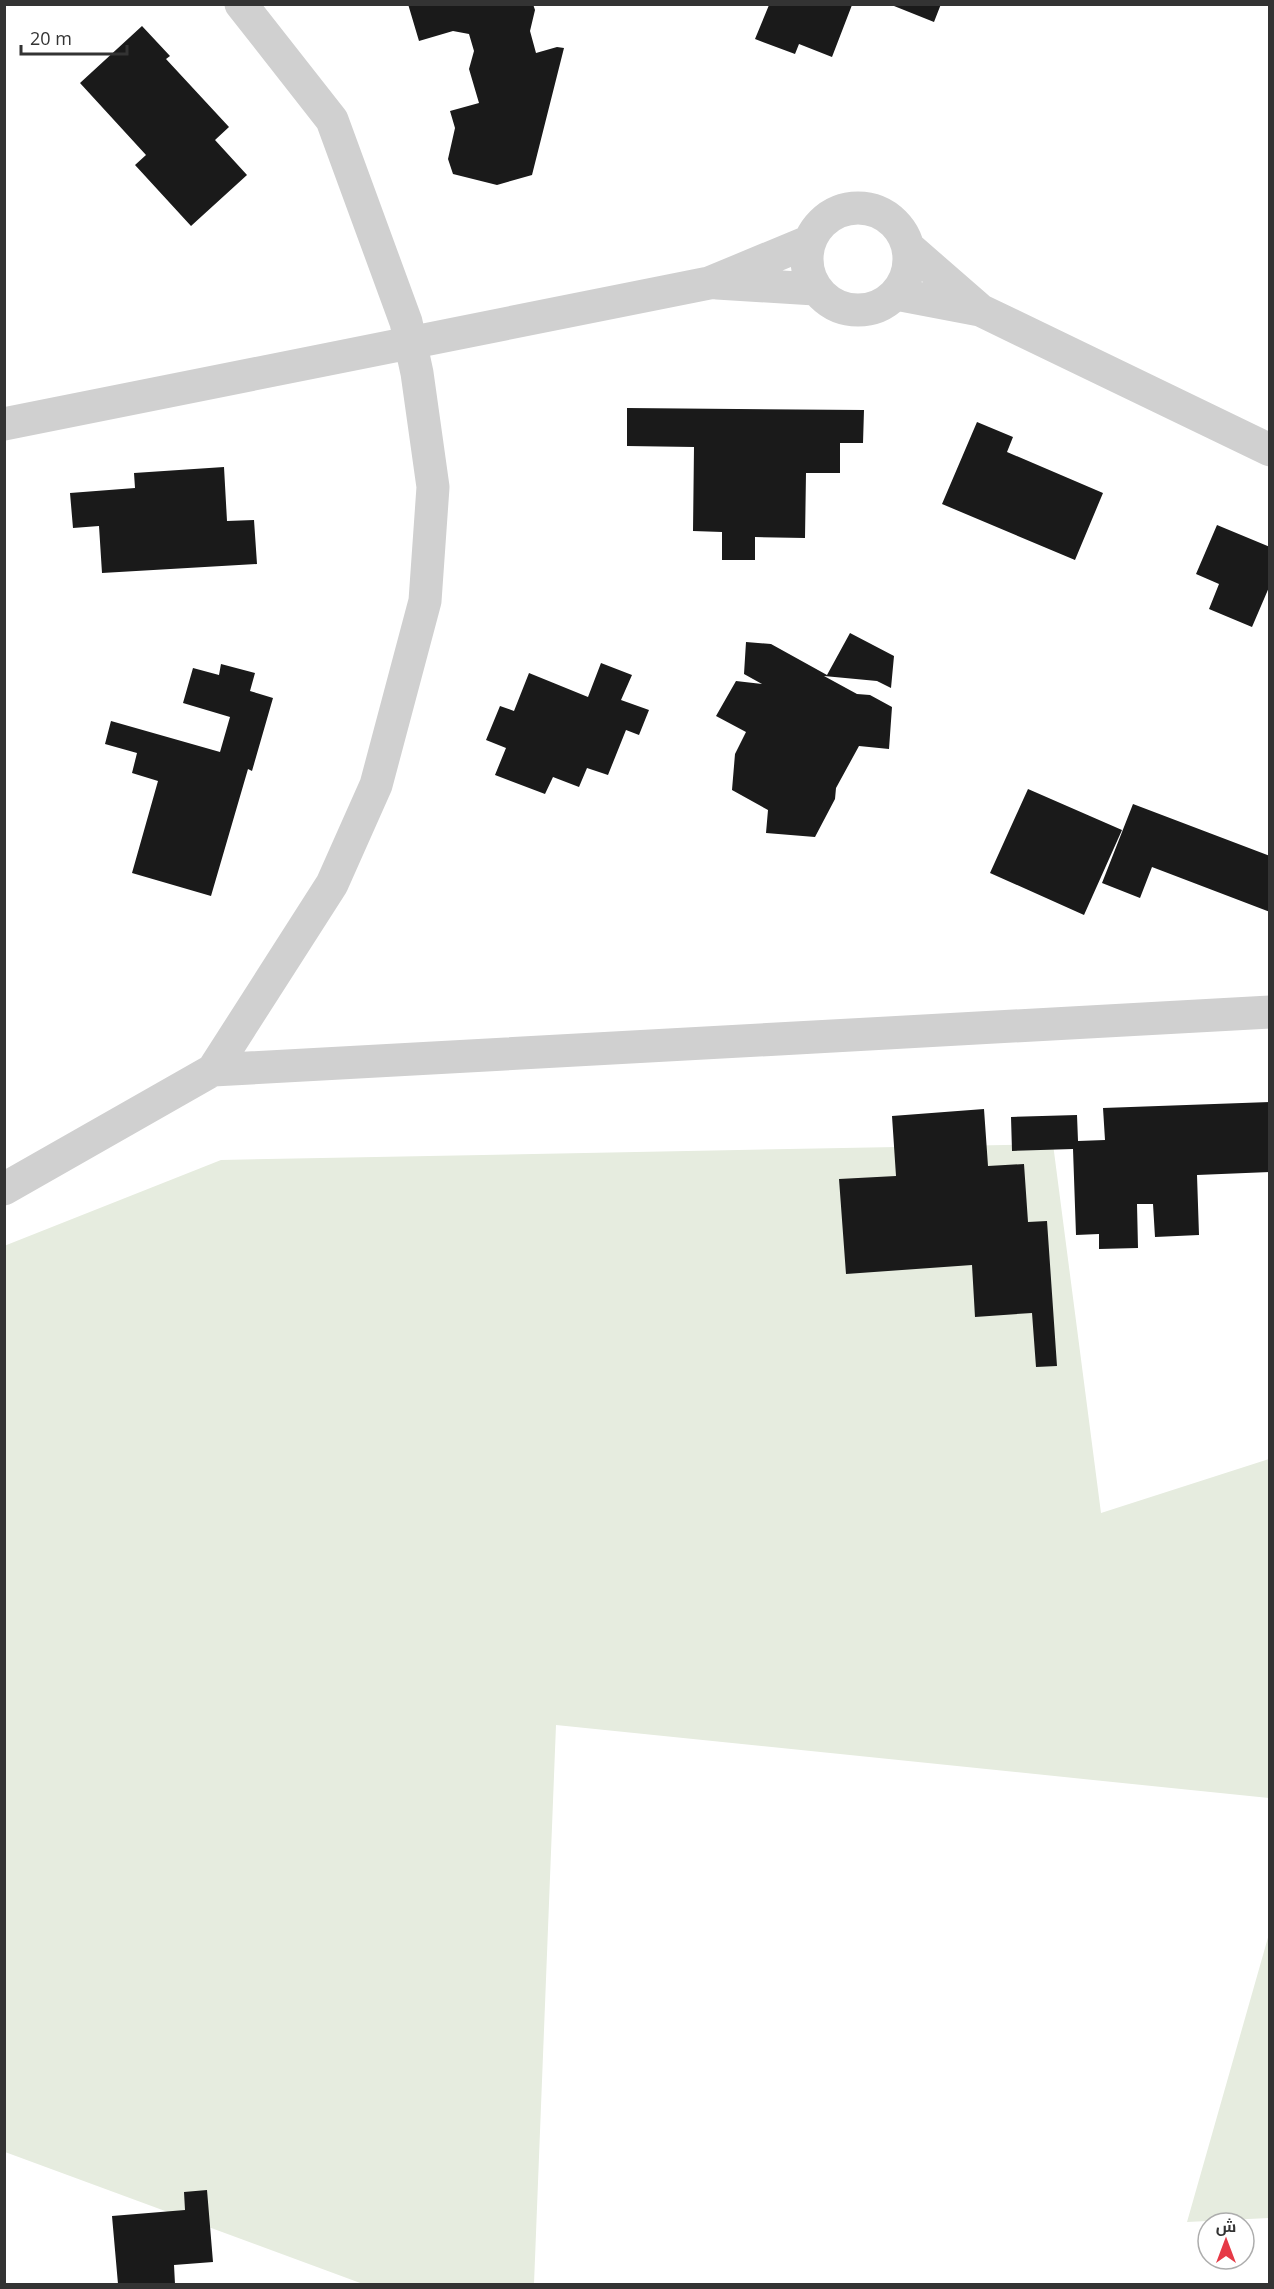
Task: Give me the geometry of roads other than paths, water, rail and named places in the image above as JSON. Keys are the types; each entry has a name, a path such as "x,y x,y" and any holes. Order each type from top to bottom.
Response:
{"street":[{"path":"213,1070 332,884 376,785 425,601 433,487 406,322 332,120 241,4"},
{"path":"909,248 908,272 896,294 878,307 855,311 832,305 815,289 806,266 808,242 824,220 847,208 874,210 896,224 909,248 980,310"},
{"path":"4,424 709,283 808,242"},
{"path":"709,283 815,289"},
{"path":"896,294 980,310 1269,450"},
{"path":"4,1190 213,1070 1269,1012"}]}
